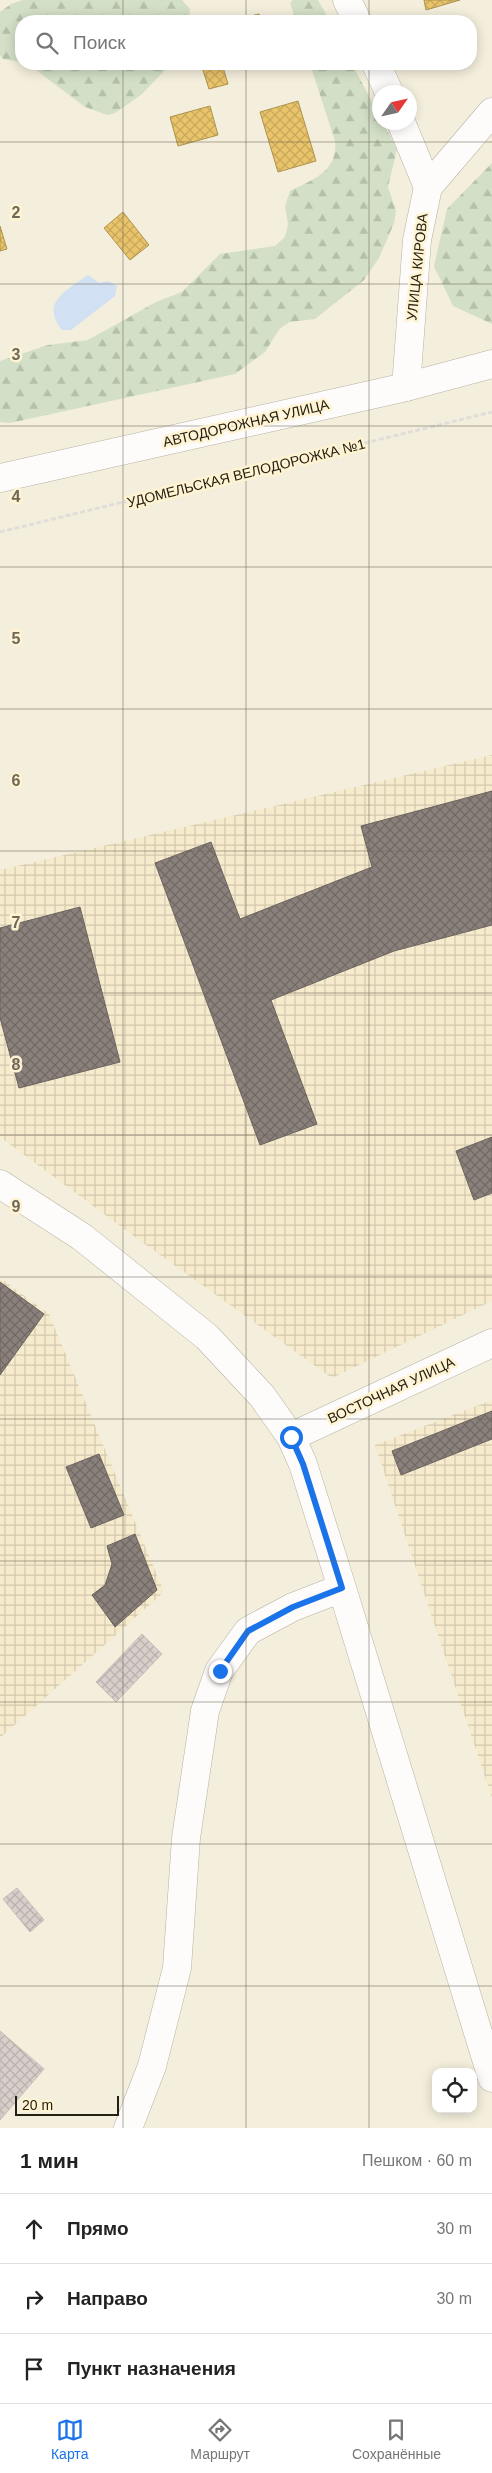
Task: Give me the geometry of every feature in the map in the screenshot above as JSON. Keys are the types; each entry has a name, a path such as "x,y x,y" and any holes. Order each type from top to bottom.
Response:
{"street":[{"path":"347,0 354,15"},
{"path":"379,70 385,85"},
{"path":"404,130 428,187 492,112"},
{"name":"УЛИЦА КИРОВА","path":"406,387 417,240 428,187"},
{"name":"АВТОДОРОЖНАЯ УЛИЦА","path":"0,478 406,387 492,364"},
{"path":"0,1184 82,1238 207,1337 262,1396 291,1437 303,1464 342,1588 492,2078"},
{"name":"ВОСТОЧНАЯ УЛИЦА","path":"291,1437 492,1343"},
{"path":"128,2128 152,2066 177,1968 186,1838 205,1711 220,1671 248,1631 293,1607 342,1588"}],"path":[{"name":"УДОМЕЛЬСКАЯ ВЕЛОДОРОЖКА №1","path":"0,532 492,412"}],"shaded area":[{"path":"492,755 492,1301 332,1378 135,1237 0,1137 0,870"},
{"path":"0,1278 49,1314 164,1592 0,1738"},
{"path":"492,1400 492,1798 375,1445"}],"green space":[{"path":"23,0 182,0 190,9 190,15 15,15 15,61 3,59 0,55 0,12 11,4"},
{"path":"293,0 318,0 327,15 294,15 290,3"},
{"path":"36,70 165,70 141,95 115,113 107,115 85,107"},
{"path":"312,70 355,70 372,102 372,130 387,130 397,149 388,187 396,211 394,223 379,258 364,280 315,319 290,322 280,328 265,352 235,374 10,423 0,422 0,361 48,345 88,340 156,302 182,292 220,254 275,246 285,237 288,224 285,206 290,191 322,173 328,167 335,152 335,141"},
{"path":"492,163 492,324 453,306 434,266 447,209"}],"water":[{"path":"88,275 99,283 108,281 117,286 115,296 71,330 62,330 56,320 55,304 65,292"}],"building: Жильё":[{"path":"424,0 460,0 426,10"},
{"path":"203,70 224,70 228,84 209,89"},
{"path":"298,101 316,161 278,172 260,112"},
{"path":"210,106 218,135 178,146 170,117"},
{"path":"123,212 149,245 130,260 104,228"},
{"path":"0,226 7,249 0,251"}],"building: Промзона":[{"path":"492,791 492,925 394,951 271,1000 317,1124 260,1145 155,863 211,842 240,919 372,867 361,826"},
{"path":"80,907 120,1062 19,1088 0,1018 0,928"},
{"path":"492,1137 492,1193 474,1200 456,1151"},
{"path":"0,1282 44,1314 0,1375"},
{"path":"492,1411 492,1439 401,1475 392,1451"},
{"path":"99,1454 124,1515 91,1528 66,1467"},
{"path":"135,1534 157,1590 115,1627 92,1595 105,1585 112,1564 107,1546"}],"building: Прочее":[{"path":"142,1634 162,1654 116,1702 96,1682"},
{"path":"17,1888 44,1920 30,1932 3,1899"},
{"path":"0,2031 44,2069 0,2120"}],"route":[{"path":"220,1671 248,1631 293,1607 342,1588 303,1464 291,1437"}]}
